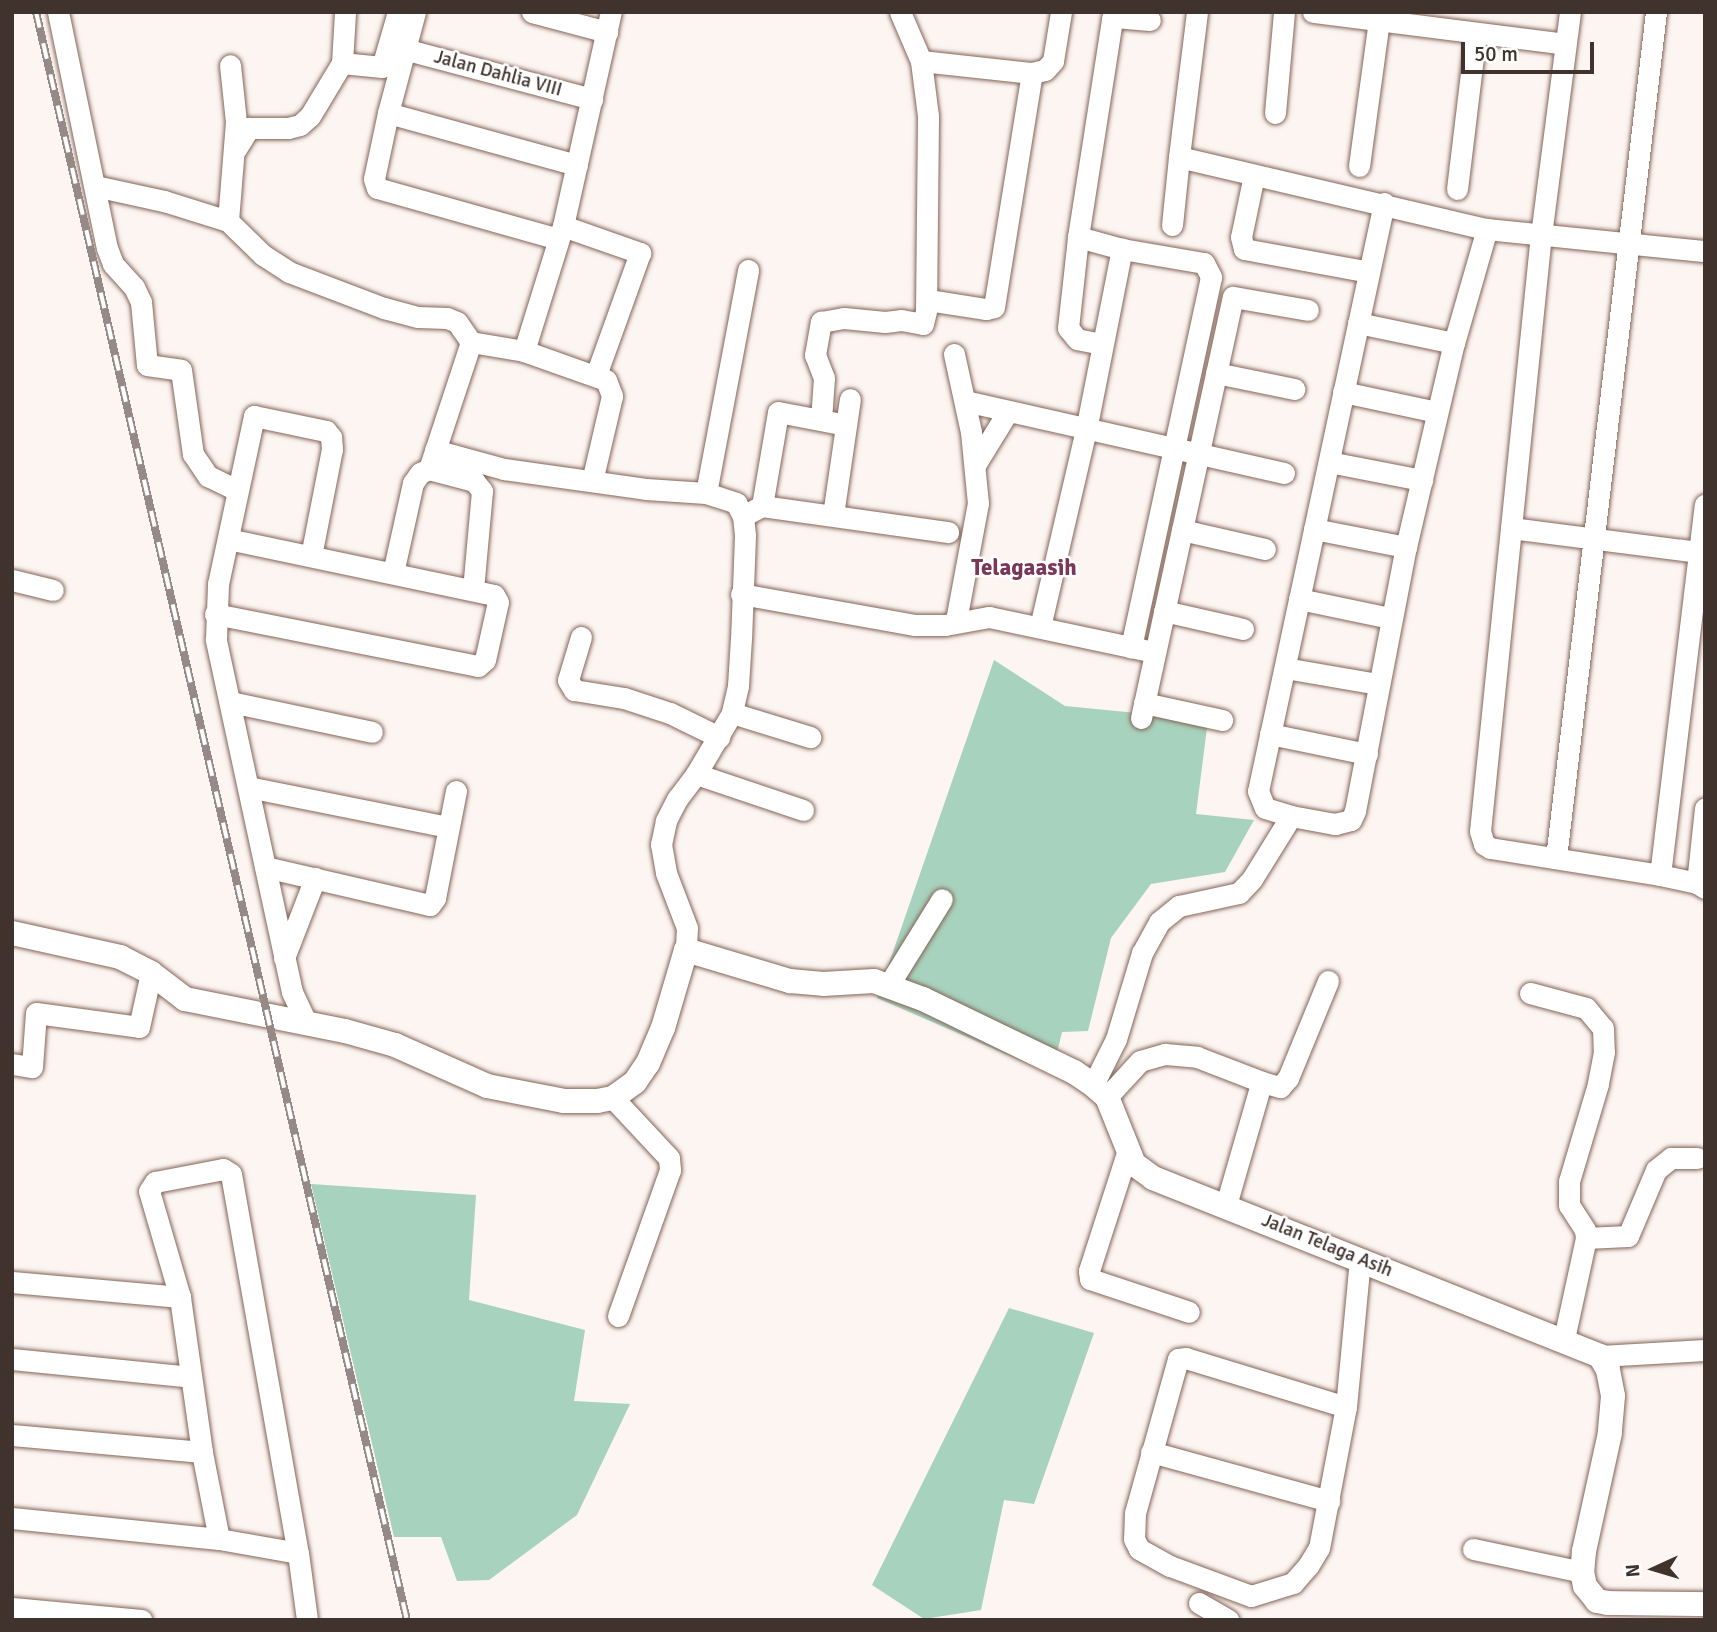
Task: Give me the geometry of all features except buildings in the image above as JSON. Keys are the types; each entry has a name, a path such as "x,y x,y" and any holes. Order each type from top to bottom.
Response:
{"street":[{"path":"58,12 109,256 139,294 147,365 181,370 193,454 208,476 237,490"},
{"path":"236,149 249,128 288,128 300,125 310,116 342,63 345,12"},
{"path":"342,63 382,67 398,12"},
{"path":"415,12 388,113 374,179 380,190 640,253 596,375"},
{"path":"524,351 561,232 609,22 532,12"},
{"path":"821,420 824,378 815,355 821,322 844,318 885,322 901,320 923,324 928,300 928,116 921,61 900,12"},
{"path":"921,61 1032,73 1045,70 1052,64 1061,12"},
{"path":"1172,225 1197,12"},
{"path":"1275,113 1284,12"},
{"path":"1313,12 1380,17 1565,44"},
{"path":"1570,12 1541,234 1480,831 1484,844 1490,848 1660,875 1701,886 1705,811"},
{"path":"1556,858 1656,12"},
{"path":"1359,166 1380,17"},
{"path":"1102,344 1077,339 1068,328 1078,237 1112,19 1150,20"},
{"path":"1457,190 1476,33"},
{"name":"Jalan Dahlia VIII","path":"404,49 592,99"},
{"path":"228,221 236,149 230,65"},
{"path":"928,300 986,309 994,307 1032,73"},
{"path":"388,113 577,164"},
{"path":"1179,157 1487,229 1705,251"},
{"path":"1254,175 1241,237 1244,249 1369,272"},
{"path":"95,186 164,201 228,221 263,255 289,272 384,308 418,317 447,317 464,328 471,342 432,460 413,483 393,573"},
{"path":"1384,203 1258,791 1260,802 1265,808 1291,816 1335,824 1351,820 1367,754 1390,618 1437,412 1487,229"},
{"path":"1078,237 1122,249 1204,262 1211,272 1131,647"},
{"path":"1040,627 1086,430 1122,249"},
{"path":"706,493 748,270"},
{"path":"1222,720 1143,710 1234,296 1308,310"},
{"path":"1359,323 1454,343"},
{"path":"471,342 524,351 606,380 612,396 593,481"},
{"path":"954,354 965,401 978,503 974,537 956,621"},
{"path":"1216,373 1294,390"},
{"path":"1343,392 1437,412"},
{"path":"833,515 850,399"},
{"path":"965,401 1007,413 1284,473"},
{"path":"762,506 778,412 846,425"},
{"path":"975,465 1007,413"},
{"path":"306,1022 292,992 284,958 216,639 215,614 237,490 254,416 329,433 332,449 311,556"},
{"path":"12,933 120,957 150,973 186,999 306,1022 395,1045 499,1089 564,1101 597,1101 613,1098 635,1082 648,1063 663,1028 686,950 687,928 666,873 661,844 666,821 732,713 738,686 745,536 743,516 736,503 706,493 432,460"},
{"path":"432,460 474,481 482,491 473,590"},
{"path":"1329,462 1422,480"},
{"path":"1660,875 1705,505"},
{"path":"743,516 762,506 948,531"},
{"path":"1511,528 1699,552"},
{"path":"1314,529 1406,547"},
{"path":"1182,530 1265,549"},
{"path":"215,614 478,666 485,660 498,600 495,595 473,590 228,539"},
{"path":"12,580 53,590"},
{"path":"741,594 915,625 945,625 989,617 1155,652"},
{"path":"1299,599 1390,618"},
{"path":"1164,611 1243,629"},
{"path":"581,637 568,680 574,690 624,698 670,713 719,737"},
{"path":"1285,668 1378,684"},
{"path":"230,702 372,732"},
{"path":"732,713 810,737"},
{"path":"1270,734 1367,754"},
{"path":"696,774 803,810"},
{"path":"248,787 448,827"},
{"path":"265,867 430,905 435,898 456,791"},
{"path":"1100,1091 1142,953 1159,922 1179,906 1239,893 1252,879 1291,816"},
{"path":"284,958 315,878"},
{"path":"888,986 942,899"},
{"path":"686,950 790,981 823,984 874,981 965,1017 1074,1072 1100,1091"},
{"path":"12,1064 32,1067 36,1013 139,1027 150,973"},
{"path":"1100,1091 1140,1061 1165,1054 1197,1057 1280,1087 1289,1078 1328,981"},
{"path":"1530,993 1586,1008 1603,1028 1604,1052 1598,1084 1568,1196 1569,1205 1585,1230 1586,1238 1564,1339"},
{"path":"1226,1206 1262,1082"},
{"name":"Jalan Telaga Asih","path":"1100,1091 1134,1164 1153,1178 1564,1339 1600,1356"},
{"path":"613,1098 663,1148 669,1158 670,1170 618,1316"},
{"path":"1128,1153 1089,1271 1090,1279 1189,1312"},
{"path":"1586,1238 1628,1236 1656,1170 1671,1158 1697,1158"},
{"path":"219,1539 202,1452 180,1297 149,1189 155,1182 226,1170 230,1174 298,1553 307,1620"},
{"path":"1346,1407 1181,1358 1175,1363 1133,1527 1139,1549 1170,1566 1251,1596 1293,1583 1308,1566 1319,1548 1346,1407 1360,1260"},
{"path":"12,1282 180,1297"},
{"path":"1705,1350 1600,1356 1612,1382 1610,1433 1582,1572 1585,1586 1597,1601 1705,1604"},
{"path":"12,1359 191,1377"},
{"path":"12,1435 202,1452"},
{"path":"1151,1452 1329,1501"},
{"path":"12,1518 219,1539 298,1553"},
{"path":"1473,1549 1582,1572"},
{"path":"1243,1620 1251,1596"},
{"path":"1199,1603 1229,1620"},
{"path":"12,1608 49,1616 141,1620"}],"green space":[{"path":"994,660 1065,706 1208,720 1196,814 1254,820 1225,872 1151,884 1111,938 1088,1031 1062,1032 1052,1074 877,998"},
{"path":"311,1184 476,1195 469,1300 585,1330 574,1401 630,1404 577,1515 489,1580 457,1581 441,1537 394,1537"},
{"path":"1009,1308 1094,1333 1034,1504 1004,1500 981,1610 924,1619 872,1585"}],"railway":[{"path":"36,12 407,1620"}],"district":[{"name":"Telagaasih","path":"1024,568"}]}
